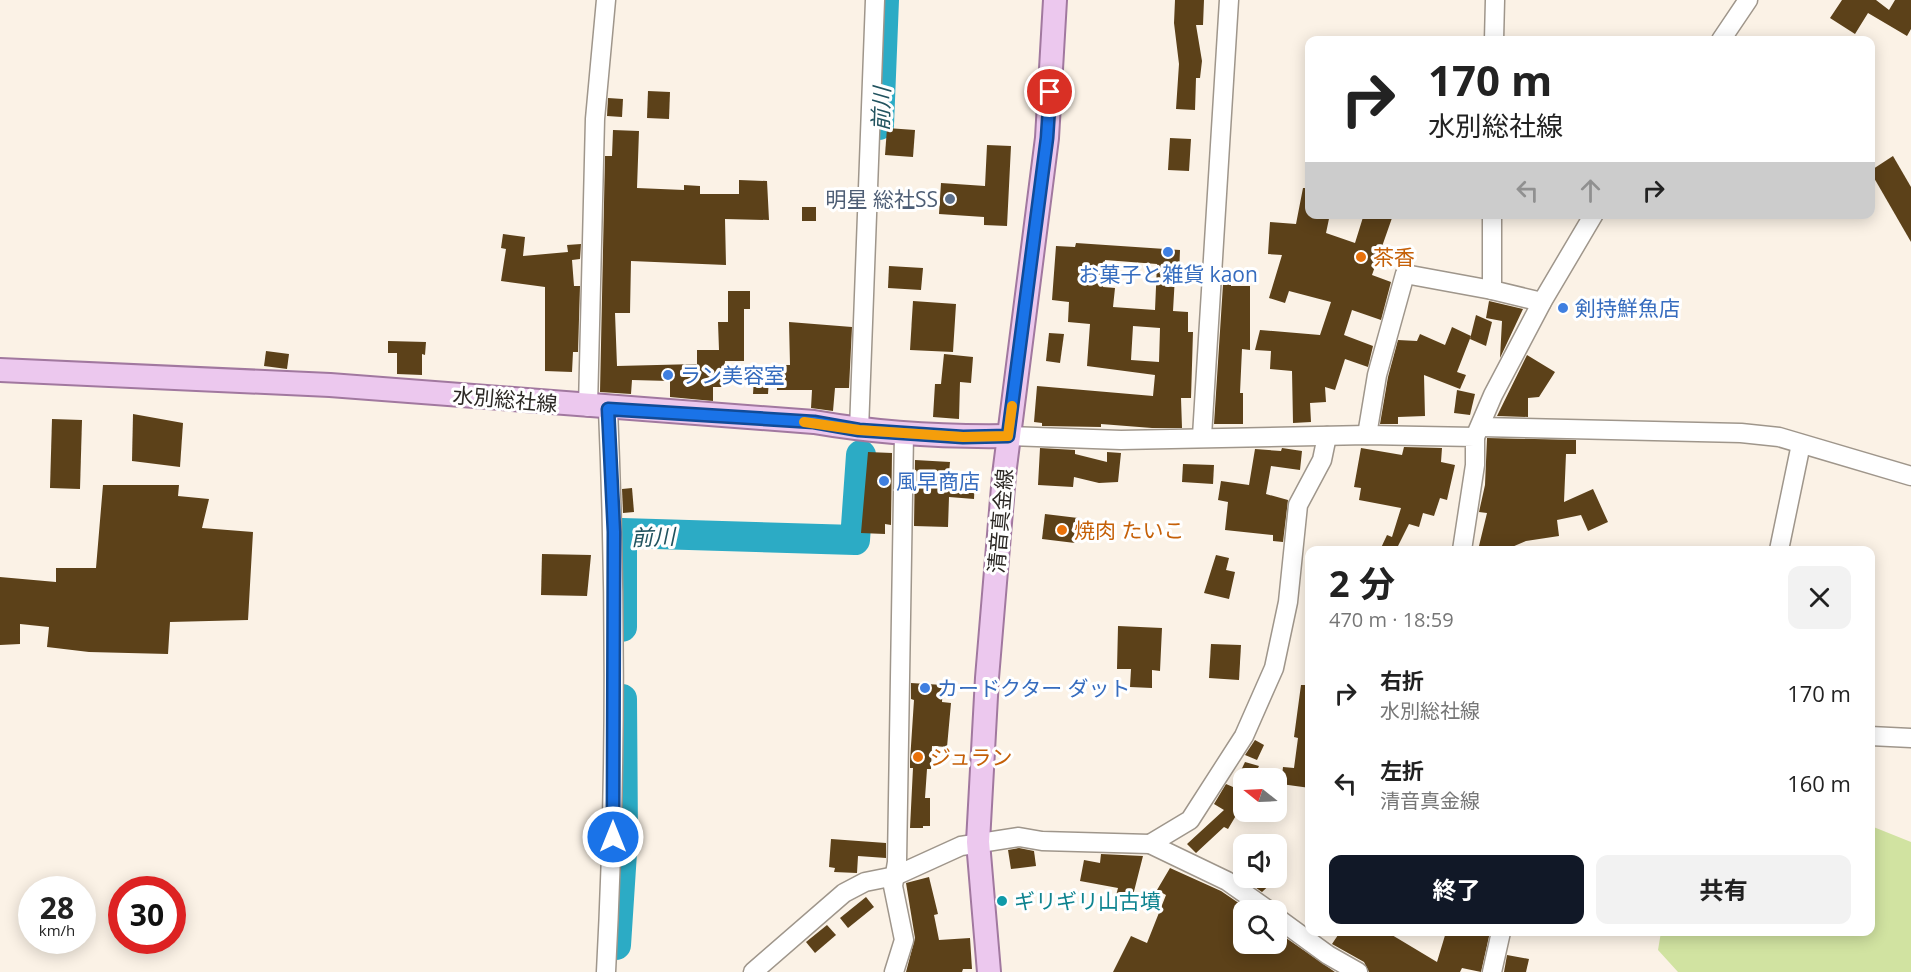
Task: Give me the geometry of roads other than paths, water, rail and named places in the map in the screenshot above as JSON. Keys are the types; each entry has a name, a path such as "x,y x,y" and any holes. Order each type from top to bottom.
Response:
{"main road":[{"name":"清音真金線","path":"989,972 978,842 987,678 1008,436 1047,138 1055,0"},
{"name":"水別総社線","path":"0,370 330,385 598,408 814,422 859,430 963,437 1008,436"}],"street":[{"path":"606,0 595,119 598,408 614,532 613,825 606,972"},
{"path":"859,430 875,0"},
{"path":"1202,436 1229,0"},
{"path":"1494,36 1495,0"},
{"path":"1724,36 1748,0"},
{"path":"1492,219 1492,291"},
{"path":"1463,546 1478,432 1493,395 1542,302 1591,219"},
{"path":"1367,435 1377,375 1405,274 1542,302"},
{"path":"894,972 904,940 894,892 904,432"},
{"path":"1008,436 1121,440 1202,436 1327,436 1478,432 1741,433 1779,437 1911,476"},
{"path":"1150,844 1190,820 1244,736 1274,668 1288,602 1298,505 1322,460 1327,436"},
{"path":"1780,546 1801,444"},
{"path":"1875,736 1911,738"},
{"path":"753,972 844,893 865,882 895,876 961,846 978,842 1019,837 1042,842 1150,844 1227,880 1254,900"},
{"path":"1287,925 1328,955 1358,972"},
{"path":"1492,972 1500,936"}],"waterway":[{"name":"前川","path":"879,125 884,0"},
{"name":"前川","path":"622,627 622,533 855,540 861,455"},
{"name":"前川","path":"616,945 623,837 622,699"}],"place":[{"name":"明星 総社SS","path":"950,199"},
{"name":"お菓子と雑貨 kaon","path":"1168,252"},
{"name":"茶香","path":"1361,257"},
{"name":"剣持鮮魚店","path":"1563,308"},
{"name":"ラン美容室","path":"668,375"},
{"name":"風早商店","path":"884,481"},
{"name":"焼肉 たいこ","path":"1062,530"},
{"name":"カードクター ダット","path":"925,688"},
{"name":"ジュラン","path":"918,757"},
{"name":"ギリギリ山古墳","path":"1002,901"}]}
